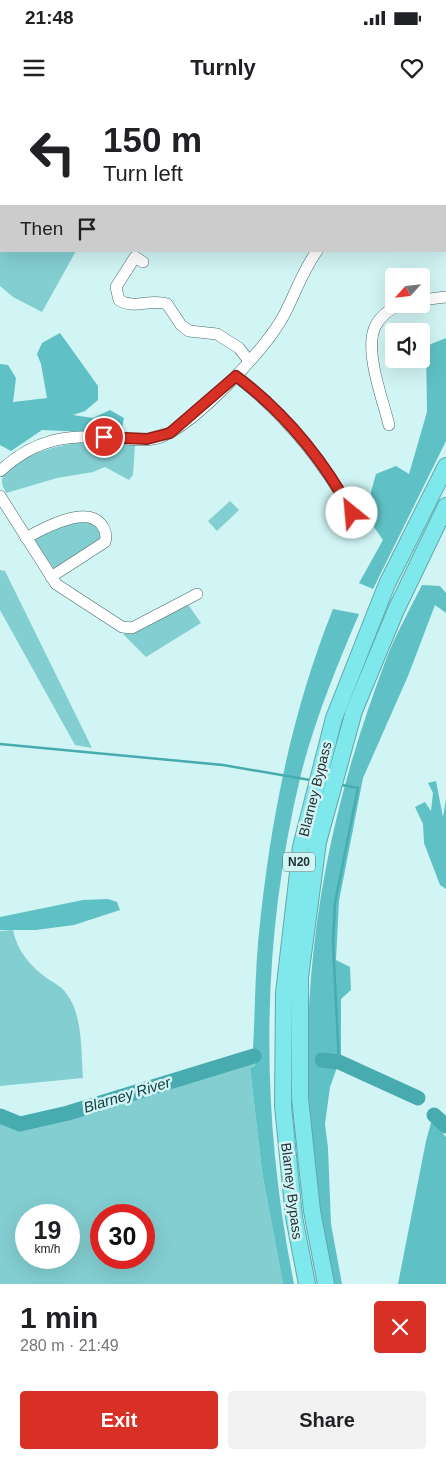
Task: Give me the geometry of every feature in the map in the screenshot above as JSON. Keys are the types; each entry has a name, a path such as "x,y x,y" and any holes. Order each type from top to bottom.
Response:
{"highway":[{"name":"Blarney Bypass","path":"307,1284 294,1216 283,1106 284,993 300,847 334,718 387,584 446,466"},
{"name":"Blarney Bypass","path":"326,1284 312,1211 300,1098 300,977 318,842 354,711 396,610 446,506"}],"street":[{"path":"0,471 31,448 52,440 78,437 158,438 170,433 236,376 249,361 283,317 316,252"},
{"path":"143,262 135,258 116,287 119,300 133,306 151,301 167,304 181,325 189,331 217,334 239,348 249,361"},
{"path":"430,300 439,300 446,297"},
{"path":"387,313 375,327 372,355 389,425"},
{"path":"236,376 271,405 291,426 328,472 352,513"},
{"path":"0,496 56,584 122,627 132,628 197,594"},
{"path":"26,538 40,529 83,516 92,517 104,528 106,534 105,542 51,577"}],"shaded area":[{"path":"0,252 75,252 42,312 13,297 0,286"},
{"path":"60,333 98,386 98,400 85,411 73,415 93,418 110,410 124,418 122,428 110,433 42,430 11,451 0,445 0,364 8,365 16,378 13,402 47,398 41,364 37,354 42,343"},
{"path":"446,338 446,441 373,589 359,583 383,540 349,491 372,506 371,492 376,474 396,466 409,474 427,412 426,368 430,368 431,344"},
{"path":"77,443 135,445 133,475 129,480 105,467 93,472 57,478 6,493 2,482 5,474 12,466 34,454"},
{"path":"230,501 239,510 217,531 208,521"},
{"path":"75,521 95,523 100,533 100,539 54,569 33,539"},
{"path":"0,570 5,571 92,748 75,745 0,610"},
{"path":"422,585 440,586 446,593 446,613 435,605 408,676 363,778 339,901 336,960 350,967 351,990 341,999 341,1056 330,1087 325,1124 328,1148 331,1224 342,1284 334,1284 317,1189 309,1117 308,1036 311,980 317,925 325,871 351,764 387,657"},
{"path":"187,603 201,623 146,657 123,634 140,630"},
{"path":"333,609 359,614 320,713 301,774 278,901 272,965 269,1029 270,1092 283,1220 294,1284 283,1284 262,1172 250,1068 255,1066 256,1051 253,1049 257,956 268,857 293,731 318,649"},
{"path":"436,781 443,817 446,799 446,889 440,885 424,843 423,824 415,807 425,802 431,811 433,793 428,783"},
{"path":"108,899 117,902 120,910 74,925 36,930 0,930 0,917 83,900"},
{"path":"13,930 21,952 42,974 62,989 72,1002 76,1011 80,1034 83,1078 0,1086 0,931"},
{"path":"254,1056 255,1066 250,1068 262,1172 283,1284 0,1284 0,1116 20,1124 82,1109"},
{"path":"432,1119 446,1137 446,1284 398,1284 426,1141"}],"waterway":[{"path":"0,744 223,765 310,780"},
{"path":"339,1062 333,943 335,903 358,788 342,785"},
{"name":"Blarney River","path":"0,1116 20,1124 68,1113 254,1056"},
{"name":"Blarney River","path":"322,1060 339,1062 418,1098"},
{"name":"Blarney River","path":"434,1115 446,1126"}],"route":[{"path":"104,437 147,439 158,438 170,433 203,407 236,376 271,405 309,447 328,472 352,513"}]}
